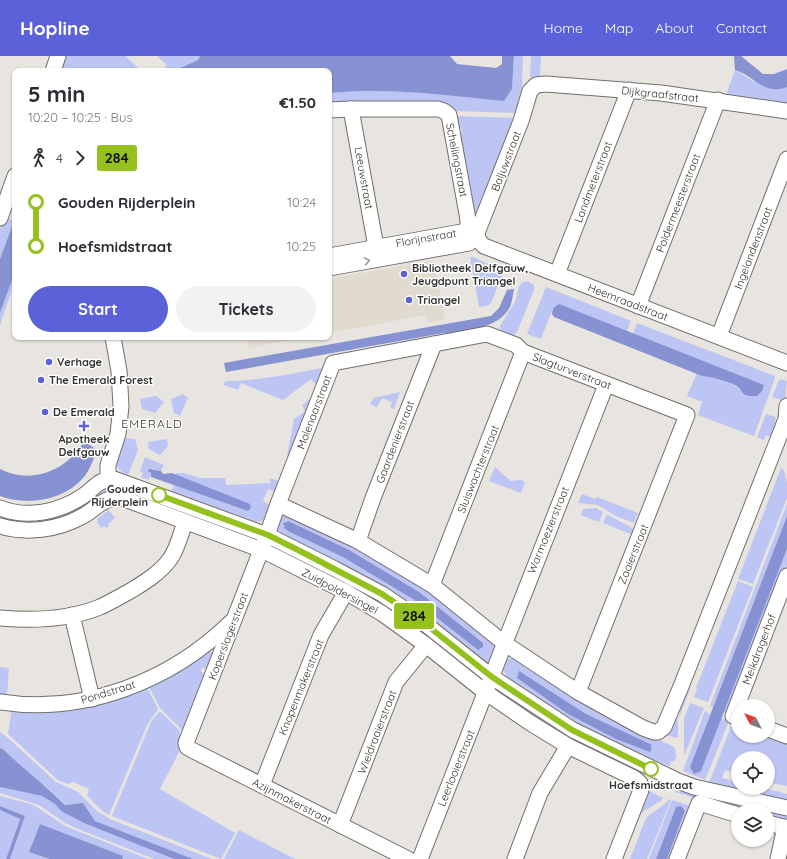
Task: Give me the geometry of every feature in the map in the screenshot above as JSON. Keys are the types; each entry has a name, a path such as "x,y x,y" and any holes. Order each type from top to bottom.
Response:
{"street":[{"path":"54,68 58,56"},
{"name":"Dijkgraafstraat","path":"533,88 536,85 546,84 629,90 718,100 787,111"},
{"name":"Baljuwstraat","path":"472,232 521,121 528,95 533,88"},
{"name":"Landmeterstraat","path":"557,274 629,90"},
{"name":"Poldermeesterstraat","path":"638,306 718,100"},
{"name":"Schellingstraat","path":"332,110 351,108 438,109 446,112 449,115 467,214 472,232"},
{"name":"Leeuwstraat","path":"351,108 376,247"},
{"name":"Ingelandenstraat","path":"718,336 787,159"},
{"path":"0,218 12,184"},
{"name":"Florijnstraat","path":"332,261 376,247 472,232 469,243 332,262"},
{"name":"Heemraadstraat","path":"472,232 484,246 787,363"},
{"name":"Slagturverstraat","path":"434,344 486,334 516,345 523,352 606,385 688,415"},
{"path":"0,508 7,511 23,513 37,513 55,510 84,496 98,483 108,479 108,465 118,434 121,406 119,370 114,340"},
{"name":"Molenaarstraat","path":"268,535 278,504 333,363 434,344"},
{"name":"Gaardenierstraat","path":"358,541 373,498 434,344"},
{"name":"Sluiswachterstraat","path":"432,585 523,352"},
{"name":"Warmoezierstraat","path":"492,677 606,385"},
{"path":"278,504 358,541 432,585 504,643 578,692 643,728 658,732 664,727 682,684 786,418 787,406"},
{"name":"Zaaierstraat","path":"578,692 688,415"},
{"name":"Zuidpoldersingel","path":"108,479 114,479 133,485 268,535 316,558 382,594 419,619 492,677 572,730 665,776 694,786 787,808"},
{"name":"Zuidpoldersingel","path":"0,526 27,530 54,528 83,516 111,498 122,498 262,550 346,592 383,614 426,645 485,692 532,724 568,746 634,778 640,783 641,790 614,859"},
{"path":"0,618 25,620 49,619 72,615 99,607 142,584 157,572 170,559 185,522"},
{"name":"Koperslagerstraat","path":"188,736 268,535"},
{"name":"Melkdragerhof","path":"740,699 787,576"},
{"name":"Knopenmakerstraat","path":"262,785 321,635 346,592"},
{"path":"72,615 92,699"},
{"name":"Pondstraat","path":"0,702 44,705 76,702 92,699 125,689 163,672 206,644 235,618"},
{"path":"206,644 213,647 219,658"},
{"name":"Wieldraaierstraat","path":"340,825 396,682 426,645"},
{"name":"Leerlooierstraat","path":"420,859 492,677"},
{"path":"775,732 787,736"},
{"name":"Azijnmakerstraat","path":"188,736 186,742 187,747 408,859"},
{"path":"515,859 540,794 568,746"},
{"path":"677,859 699,803 731,813"},
{"path":"775,825 786,827 778,859"}],"shaded area":[{"path":"62,56 125,56 139,68 58,68"},
{"path":"157,56 200,56 198,60 180,68 164,68 167,65"},
{"path":"200,56 450,56 457,64 496,68 502,64 502,56 514,56 512,89 504,101 395,91 351,91 332,93 332,68 180,68 198,60"},
{"path":"514,56 523,56 522,87 517,113 453,111 452,107 332,107 332,93 351,91 416,92 504,101 512,89"},
{"path":"531,56 541,56 540,76 530,77"},
{"path":"734,56 741,56 763,74 774,74 787,69 787,87 772,89 765,87 735,70"},
{"path":"735,70 753,81 787,87 787,108 725,98"},
{"path":"454,116 518,118 481,211 478,210 477,212 471,212 457,133 462,132 461,128 456,128"},
{"path":"4,217 12,219 12,226 0,259 0,229"},
{"path":"12,226 12,280 0,313 0,259"},
{"path":"470,257 504,271 491,303 487,306 479,307"},
{"path":"434,260 445,319 428,323 426,315 332,332 332,278"},
{"path":"12,280 12,290 0,325 0,313"},
{"path":"527,281 534,285 534,290 517,332 512,336 501,332 500,326 515,302 519,286 523,282"},
{"path":"546,287 631,321 627,331 559,305 553,308 541,339 527,334"},
{"path":"514,289 511,305 502,317 497,321 480,327 456,333 444,333 226,372 224,363 491,316 499,308 507,290"},
{"path":"559,304 764,385 762,391 757,396 744,394 737,386 733,384 702,376 554,317 552,314 553,308"},
{"path":"637,323 775,376 754,436 698,415 702,402 687,396 697,373 703,376 730,382 743,394 762,391 633,334"},
{"path":"248,340 290,340 249,348"},
{"path":"322,368 324,370 323,379 315,384 311,379 283,400 241,383 238,390 224,385 226,381 286,375"},
{"path":"781,379 787,381 785,401 772,397 779,380"},
{"path":"400,392 394,409 390,407 392,402 382,398 377,407 370,404 374,398"},
{"path":"183,394 188,398 180,416 174,413 171,399"},
{"path":"315,395 289,457 287,456 294,419 305,411 302,405"},
{"path":"156,396 164,402 155,413 142,409 140,399"},
{"path":"766,414 776,417 775,421 780,423 774,438 766,435 764,440 757,437"},
{"path":"122,438 135,439 138,450 128,475 118,469 116,460"},
{"path":"167,439 168,446 160,455 149,449 148,442"},
{"path":"84,441 97,450 88,472 75,486 55,496 33,501 22,501 0,496 0,469 12,474 24,476 47,472 68,460"},
{"path":"145,457 164,465 161,471 153,469 149,480 141,477 143,473 140,471"},
{"path":"495,467 511,481 521,480 525,482 521,493 489,481"},
{"path":"781,468 784,470 787,482 787,498 753,584 738,579"},
{"path":"149,469 161,471 163,474 172,473 250,504 251,508 248,511 151,477 151,473 148,471"},
{"path":"176,473 184,473 200,478 225,478 226,485 270,483 270,479 274,479 279,483 275,492 268,489 263,501 270,505 265,518 261,522 257,521 256,524 188,500 171,491 174,485 248,511 200,485 176,475"},
{"path":"107,485 123,487 120,493 57,521 34,524 0,521 0,513 22,519"},
{"path":"582,494 595,499 597,497 638,513 634,523 616,516 598,505 578,503"},
{"path":"787,504 787,516 713,707 710,706"},
{"path":"596,508 603,512 599,522 581,515 583,509"},
{"path":"109,510 115,518 108,524 109,526 106,528 104,526 101,528 97,522 97,519"},
{"path":"607,514 632,528 635,531 633,535 603,523"},
{"path":"284,515 360,548 435,595 499,648 492,662 485,664 409,606 344,565 281,537 278,530 278,525 279,521"},
{"path":"787,516 787,549 701,771 694,774 690,767"},
{"path":"288,521 349,550 419,592 483,643 483,647 478,650 413,599 343,557 290,532 284,528 285,526 283,524 284,522 286,523"},
{"path":"787,549 787,568 736,699 731,699 730,714 723,712"},
{"path":"738,581 753,587 708,702 694,697 696,688"},
{"path":"209,650 213,654 208,673 205,672 206,669 202,667 201,672 208,675 204,675 189,713 185,734 181,732 182,730 160,708 148,685"},
{"path":"514,658 574,698 672,746 675,748 676,757 674,761 671,761 670,766 648,758 646,760 592,735 505,678 507,676 502,668 507,659"},
{"path":"0,667 9,668 7,696 0,694"},
{"path":"519,671 586,714 652,745 650,747 652,748 650,752 616,739 568,714 517,678"},
{"path":"147,687 158,709 147,725 109,815 101,810 87,795 89,789 73,782 69,784 59,781 8,734 12,708 20,709 20,712 38,712 90,706 105,703"},
{"path":"686,687 690,689 678,720 678,737 666,735 673,718 677,720 680,713 676,711"},
{"path":"500,692 646,773 644,779 592,753 497,696"},
{"path":"690,703 704,708 684,756 684,719"},
{"path":"705,711 710,714 690,767 701,770 721,718 729,721 705,780 683,771"},
{"path":"159,712 161,712 180,731 179,733 184,736 181,748 160,789 235,833 221,859 112,816 151,722"},
{"path":"731,727 731,743 775,743 775,740 778,742 780,738 787,740 787,786 775,783 775,751 731,751 731,772 725,770 722,778 731,780 731,789 709,783"},
{"path":"0,732 56,782 78,792 98,812 112,820 212,859 193,859 95,821 83,803 65,805 50,790 23,769 3,749 0,748"},
{"path":"0,748 3,749 65,805 83,803 95,821 193,859 174,859 84,823 61,811 55,804 42,796 0,787"},
{"path":"0,787 42,796 55,804 61,811 85,823 174,859 154,859 78,829 65,823 39,805 0,793"},
{"path":"645,789 663,798 640,815 622,859"},
{"path":"681,789 743,803 731,803 731,809 675,792 676,790 680,792"},
{"path":"775,791 787,794 787,804 754,795 775,795"},
{"path":"0,796 31,804 65,826 148,859 122,859 122,856 40,824 29,852 49,859 10,859 25,816 0,806"},
{"path":"669,799 671,800 647,859 630,859 646,818 664,805"},
{"path":"672,800 694,807 674,859 667,859 685,812 679,807 676,807 656,859 649,859"},
{"path":"0,806 25,816 10,859 6,859 20,819 0,810"},
{"path":"681,806 685,811 667,859 656,859 676,807"},
{"path":"0,810 20,818 6,859 0,859"},
{"path":"775,810 787,813 787,822 775,819"},
{"path":"40,824 123,856 122,859 49,859 29,852"},
{"path":"239,830 295,859 224,859"}],"bus line":[{"name":"284","path":"159,495 268,535 382,594 419,619 492,677 572,730 651,769"}],"place":[{"name":"Bibliotheek Delfgauw, Jeugdpunt Triangel","path":"404,274"},
{"name":"Triangel","path":"409,300"},
{"name":"Verhage","path":"49,362"},
{"name":"The Emerald Forest","path":"41,380"},
{"name":"De Emerald","path":"45,412"},
{"name":"Apotheek Delfgauw","path":"84,426"},
{"name":"Gouden Rijderplein","path":"159,495"},
{"name":"Hoefsmidstraat","path":"651,769"}],"district":[{"name":"EMERALD","path":"152,424"}]}
